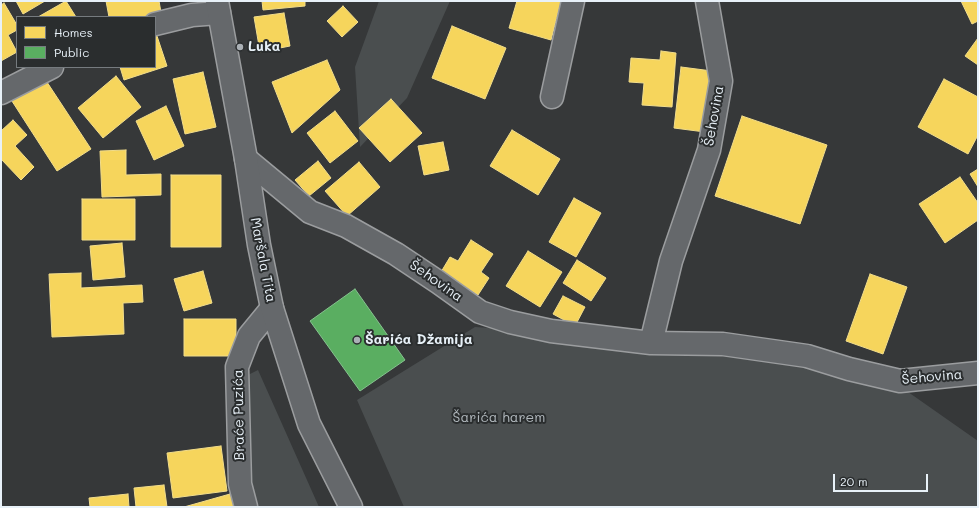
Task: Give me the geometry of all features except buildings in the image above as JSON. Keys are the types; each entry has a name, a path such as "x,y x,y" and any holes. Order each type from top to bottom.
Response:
{"street":[{"path":"552,97 573,1"},
{"name":"Šehovina","path":"651,343 671,261 709,150 721,81 707,1"},
{"path":"156,24 218,7"},
{"name":"Maršala Tita","path":"218,7 246,159 259,245 272,308 309,424 351,507"},
{"path":"1,93 50,68"},
{"name":"Šehovina","path":"246,159 310,212 346,226 396,254 480,312 510,322 551,331 651,343 723,344 807,356 849,369 900,381 978,373"},
{"name":"Braće Puzića","path":"246,507 240,484 236,367 249,336 272,308"}],"green space":[{"path":"379,1 450,1 407,98 360,147 355,67"},
{"name":"Šarića harem","path":"475,327 709,342 901,387 978,441 978,507 404,507 357,400"},
{"path":"258,370 319,507 256,507 251,496 242,378"}],"place":[{"name":"Luka","path":"240,47"},
{"name":"Šarića Džamija","path":"357,340"}]}
